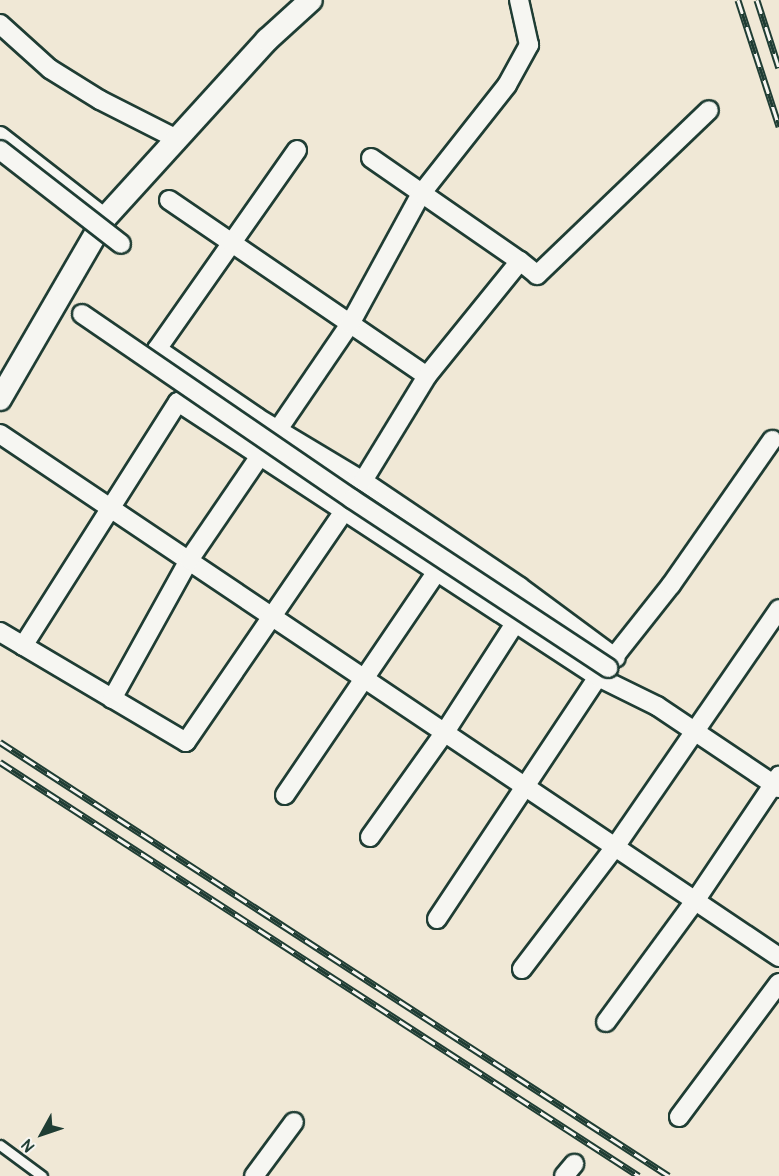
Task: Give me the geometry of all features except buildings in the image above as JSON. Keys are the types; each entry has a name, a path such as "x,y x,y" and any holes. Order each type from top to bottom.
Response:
{"street":[{"path":"0,399 105,218 175,138 267,40 310,0"},
{"path":"112,699 189,560 260,455 280,431 350,324 422,194 507,85 529,45 519,0"},
{"path":"0,24 50,69 100,100 175,138"},
{"path":"371,158 537,275 709,110"},
{"path":"0,136 105,218"},
{"path":"0,150 122,243"},
{"path":"297,150 229,244 157,350 280,431 363,481 520,587 607,668"},
{"path":"170,200 229,244 427,375"},
{"path":"363,481 427,375 520,261"},
{"path":"82,314 352,499 607,668 694,733 777,783 695,901 606,1022"},
{"path":"23,646 178,402 516,622 607,668"},
{"path":"0,434 779,957"},
{"path":"436,919 607,668 772,440"},
{"path":"0,632 186,742 270,615 345,510"},
{"path":"285,795 437,571"},
{"path":"522,969 615,847 779,609"},
{"path":"370,837 445,732 516,622"},
{"path":"679,1117 779,983"},
{"path":"254,1176 294,1122"}],"lane":[{"path":"0,1145 42,1176"}],"railway":[{"path":"738,0 779,126"},
{"path":"757,0 779,68"},
{"path":"0,742 669,1176"},
{"path":"0,762 639,1176"}]}
